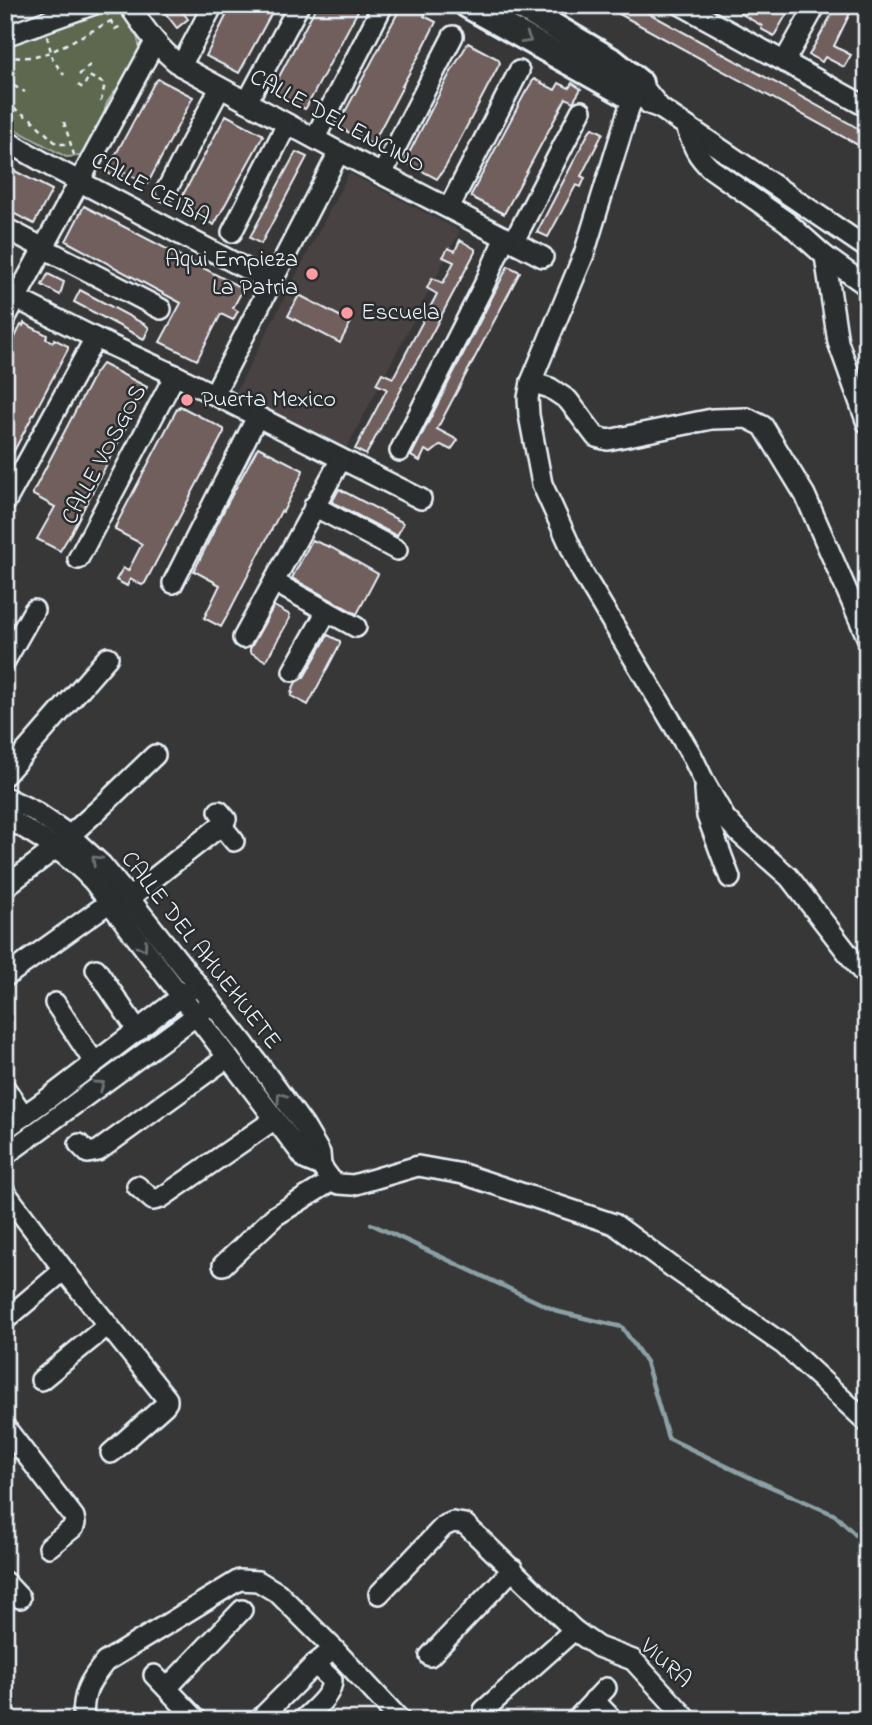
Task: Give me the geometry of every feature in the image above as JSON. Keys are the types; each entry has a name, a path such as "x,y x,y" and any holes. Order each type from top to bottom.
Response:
{"main road":[{"path":"467,5 637,90"},
{"path":"518,5 614,62 637,90"}],"street":[{"path":"5,36 49,12 92,5"},
{"name":"CALLE DEL ENCINO","path":"129,5 155,42 181,66 543,257"},
{"path":"181,66 213,5"},
{"path":"247,102 299,5"},
{"path":"315,138 383,5"},
{"path":"681,5 867,107"},
{"path":"785,62 816,5"},
{"path":"382,174 453,36"},
{"path":"5,319 11,295 44,248 74,178 114,120 155,42"},
{"path":"449,208 519,71"},
{"path":"166,191 219,88"},
{"path":"867,248 637,90 584,254 531,382 528,398 542,484 582,572 692,756 725,818 789,877 867,978"},
{"path":"400,452 485,283 581,111"},
{"path":"232,232 287,124"},
{"path":"686,126 699,157 867,286"},
{"name":"CALLE CEIBA","path":"5,140 273,283"},
{"path":"214,394 340,152"},
{"path":"5,228 161,309"},
{"path":"825,256 838,342 867,423"},
{"path":"11,295 421,499"},
{"path":"5,503 95,338"},
{"name":"CALLE VOSGOS","path":"78,559 175,375"},
{"path":"531,382 550,388 568,400 596,437 608,440 712,419 747,418 762,426 805,495 867,637"},
{"path":"173,583 257,417"},
{"path":"243,638 341,459"},
{"path":"314,506 397,550"},
{"path":"274,582 356,627"},
{"path":"5,661 34,610"},
{"path":"293,671 327,611"},
{"path":"5,775 108,657"},
{"path":"5,887 98,810 155,755"},
{"path":"705,783 707,817 730,878"},
{"name":"CALLE DEL AHUEHUETE","path":"5,797 34,811 188,991 211,1004 245,1045 304,1126 320,1153 326,1174"},
{"name":"CALLE DEL AHUEHUETE","path":"5,817 62,841 102,865 129,898 188,991 196,1017 306,1160 326,1174"},
{"path":"129,898 220,818 234,841"},
{"path":"5,977 110,902"},
{"path":"96,970 138,1031"},
{"path":"5,1155 94,1062 188,991"},
{"path":"55,1003 94,1062"},
{"path":"5,1129 24,1116 55,1105 196,1017 211,1004"},
{"path":"79,1144 88,1153 98,1151 228,1057"},
{"path":"5,1088 24,1116"},
{"path":"137,1186 153,1200 162,1198 275,1119"},
{"path":"223,1265 275,1216 324,1184 326,1174 339,1184 353,1185 418,1166 463,1174 614,1224 784,1345 867,1422"},
{"path":"5,1192 167,1399 164,1406 111,1453"},
{"path":"5,1320 64,1270"},
{"path":"41,1380 108,1325"},
{"path":"5,1427 74,1517 74,1527 49,1547"},
{"name":"VIURA","path":"379,1594 444,1526 453,1522 465,1524 574,1630 598,1647 633,1660 688,1720"},
{"path":"430,1656 513,1569"},
{"path":"83,1720 83,1702 90,1681 105,1662 239,1580 258,1581 278,1593 400,1720"},
{"path":"5,1582 20,1598"},
{"path":"197,1720 161,1682 242,1610"},
{"path":"484,1710 574,1630"},
{"path":"259,1720 315,1664 334,1649"},
{"path":"303,1720 332,1688 332,1680 315,1664"},
{"path":"576,1720 600,1694 613,1720"}],"path":[{"path":"102,5 115,29"},
{"path":"5,58 31,57 51,52 111,21"},
{"path":"51,52 53,60 64,75"},
{"path":"79,75 92,63"},
{"path":"78,85 83,88 89,76 106,84 101,101 110,106 114,120"},
{"path":"5,81 25,92"},
{"path":"5,103 31,119 57,144 71,145"},
{"path":"64,122 76,161 74,178"}],"shaded area":[{"name":"Escuela","path":"349,173 460,231 345,451 235,394"}],"green space":[{"path":"114,6 135,34 139,50 132,69 106,105 96,133 80,156 66,157 5,124 5,45 80,21"}],"building":[{"path":"159,5 177,5 188,19 177,28"},
{"path":"234,5 276,5 239,73 206,56"},
{"path":"317,5 361,5 305,109 272,90"},
{"path":"402,5 430,5 424,16 436,22 371,144 338,125"},
{"path":"603,5 634,5 849,123 867,134 867,150"},
{"path":"745,5 792,5 774,36 740,13"},
{"path":"837,5 854,5 834,46 851,55 844,67 825,57 822,62 809,55"},
{"path":"468,43 498,59 500,63 437,179 405,161"},
{"path":"158,79 193,97 148,183 124,172 120,180 108,173 109,167"},
{"path":"534,79 555,90 559,83 569,88 572,83 581,89 573,102 566,98 504,214 471,195"},
{"path":"226,115 263,136 214,225 178,204"},
{"path":"593,128 603,133 581,176 585,178 581,187 576,185 548,237 537,232 590,130"},
{"path":"296,152 307,157 261,244 250,237"},
{"path":"5,166 52,190 34,224 5,209 13,192 5,188"},
{"path":"84,206 243,289 233,308 238,311 233,320 221,314 197,360 160,342 181,303 66,241"},
{"path":"460,240 475,249 475,252 366,455 355,449 387,389 376,384 382,373 393,378 437,294 427,288 432,278 443,283 454,262 443,257 448,248 455,251"},
{"path":"508,266 520,272 437,429 458,440 451,450 441,445 431,453 425,450 420,461 411,456"},
{"path":"48,274 64,282 60,295 42,285"},
{"path":"80,290 146,325 149,328 144,339 74,302"},
{"path":"299,295 351,322 340,343 288,316"},
{"path":"24,323 47,335 46,339 53,342 54,339 68,346 68,349 5,468 5,358"},
{"path":"102,364 147,387 60,551 37,539 55,507 33,495 33,492"},
{"path":"180,406 224,429 224,432 145,583 142,585 130,579 127,586 116,580 123,568 128,571 142,544 115,530 115,527"},
{"path":"258,447 303,470 221,627 204,618 220,585 194,571"},
{"path":"339,489 402,522 397,536 332,502"},
{"path":"312,540 378,574 357,614 292,578"},
{"path":"274,606 290,615 290,618 266,661 250,652 250,649"},
{"path":"328,635 340,641 340,644 308,705 291,696 291,692 296,682 304,677"}],"waterway":[{"path":"371,1224 559,1312 622,1327 646,1362 668,1438 835,1515 867,1546"}],"place":[{"name":"Aqui Empieza La Patria","path":"312,274"},
{"name":"Escuela","path":"347,313"},
{"name":"Puerta Mexico","path":"187,400"}]}
